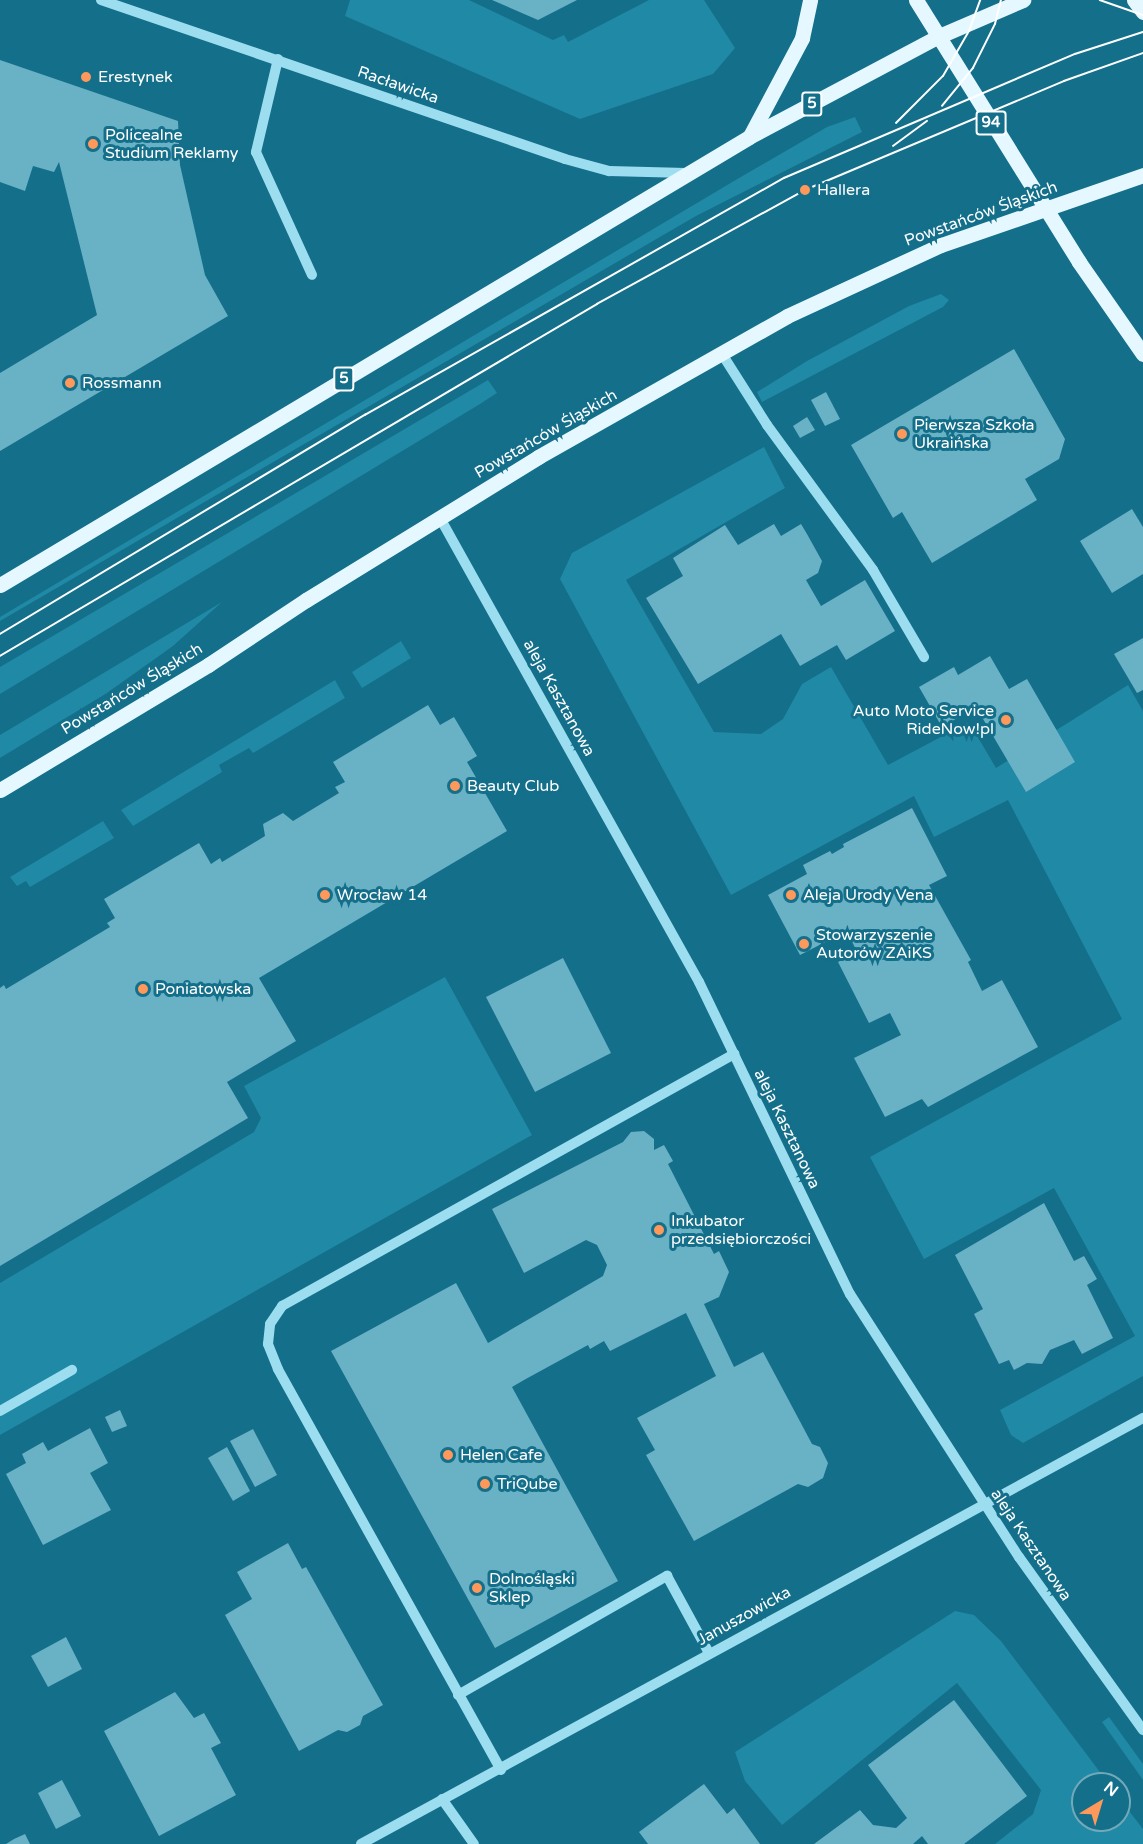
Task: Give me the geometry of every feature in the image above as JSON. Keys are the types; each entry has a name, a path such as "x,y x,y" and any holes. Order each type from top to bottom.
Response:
{"main road":[{"path":"749,137 802,38 810,0"},
{"path":"916,0 937,38 1023,0"},
{"path":"1134,0 1143,12"},
{"name":"5","path":"0,585 749,137 937,38"},
{"name":"94","path":"937,38 1046,209 1143,354"},
{"name":"Powstańców Śląskich","path":"0,790 208,665 538,457 787,316 878,272 966,236 1143,175"}],"street":[{"name":"Racławicka","path":"101,0 600,169 689,173"},
{"path":"278,59 256,152 312,275"},
{"path":"722,354 767,425 873,570 924,657"},
{"name":"aleja Kasztanowa","path":"440,518 699,982 850,1294 985,1502 1143,1730"},
{"path":"501,1770 278,1369 268,1344 270,1324 282,1306 734,1054"},
{"path":"0,1411 72,1370"},
{"name":"Januszowicka","path":"361,1844 442,1799 501,1770 709,1653 1143,1418"},
{"path":"458,1695 668,1576 709,1653"},
{"path":"442,1799 474,1844"}],"shaded area":[{"path":"350,0 469,0 553,40 564,35 568,42 649,0 704,0 735,48 713,74 580,119 345,16"},
{"path":"855,117 862,132 696,216 0,621 0,617 739,178 827,127"},
{"path":"941,294 949,300 943,307 762,402 757,392 807,361 909,306"},
{"path":"488,380 497,393 480,404 0,694 0,667"},
{"path":"764,447 785,488 626,580 714,732 761,734 783,719 802,684 831,667 888,765 969,722 996,768 1128,685 1143,711 1143,1376 1023,1443 1011,1435 1000,1410 1135,1336 1054,1188 924,1259 870,1157 1122,1019 1008,800 934,837 914,796 731,895 560,579 572,553"},
{"path":"222,602 173,646 107,693 0,758 0,735"},
{"path":"401,641 411,658 362,688 352,672"},
{"path":"335,680 345,698 253,753 249,748 219,765 222,772 133,826 121,810"},
{"path":"103,821 114,838 30,887 26,881 17,886 10,877"},
{"path":"445,977 532,1135 0,1435 0,1283 254,1132 261,1118 244,1086"},
{"path":"955,1611 974,1615 1001,1641 1100,1772 1071,1772 1071,1832 1131,1832 1131,1814 1143,1829 1143,1844 995,1844 1033,1814 1041,1790 957,1683 782,1825 745,1781 735,1752"},
{"path":"1109,1717 1143,1764 1143,1780 1102,1722"}],"building":[{"path":"492,0 577,0 538,20"},
{"path":"0,60 178,121 180,165 205,275 228,316 0,451 0,373 97,315 59,162 54,172 33,166 25,191 0,182"},
{"path":"1014,349 1065,439 1059,459 1025,479 1037,500 932,563 902,512 893,518 851,445"},
{"path":"826,392 840,419 825,426 811,400"},
{"path":"807,417 815,430 800,438 793,426"},
{"path":"1132,509 1143,527 1143,574 1112,593 1080,541"},
{"path":"774,524 781,536 801,524 807,534 822,561 818,573 806,580 821,606 865,580 895,631 846,660 837,645 800,666 781,634 698,684 646,598 683,576 673,558 725,525 738,545"},
{"path":"1143,638 1143,690 1137,693 1114,654"},
{"path":"990,656 1009,689 1027,679 1075,762 1026,792 976,707 942,727 919,687 954,667 958,675"},
{"path":"428,705 440,725 454,717 477,756 467,762 507,831 259,978 296,1041 227,1082 248,1118 0,1266 0,988 4,985 6,989 110,927 107,923 115,918 104,899 199,843 211,864 220,858 222,862 265,836 263,824 283,813 293,821 339,793 335,787 345,782 333,762"},
{"path":"912,808 947,876 929,885 971,960 968,962 982,991 1002,980 1038,1047 928,1107 922,1099 885,1117 854,1058 901,1035 890,1013 869,1023 838,962 857,952 847,931 800,955 768,895 807,874 803,865 830,851 832,854 844,847 843,844"},
{"path":"563,958 611,1053 535,1092 486,997"},
{"path":"644,1131 654,1139 654,1150 664,1145 673,1161 668,1164 714,1254 719,1251 729,1272 719,1297 704,1304 734,1367 763,1352 812,1444 820,1447 828,1463 823,1478 808,1487 798,1484 694,1541 646,1455 655,1450 637,1418 716,1376 686,1313 610,1351 604,1341 590,1349 588,1345 524,1380 512,1387 618,1581 495,1648 331,1351 456,1283 488,1343 603,1276 607,1265 597,1245 586,1240 524,1273 492,1209 623,1142 631,1132"},
{"path":"1044,1203 1074,1261 1084,1256 1097,1279 1087,1285 1113,1338 1082,1354 1074,1340 1050,1350 1042,1364 1027,1363 1014,1370 1009,1360 999,1364 974,1314 983,1309 955,1255"},
{"path":"120,1410 127,1426 112,1432 105,1417"},
{"path":"90,1428 108,1463 90,1473 111,1510 43,1545 6,1474 26,1463 22,1454 43,1442 48,1451"},
{"path":"253,1429 277,1475 255,1487 230,1441"},
{"path":"227,1447 250,1491 233,1501 208,1458"},
{"path":"288,1543 302,1569 306,1567 383,1705 363,1716 360,1725 347,1732 338,1730 299,1751 225,1615 252,1599 237,1572"},
{"path":"66,1637 82,1669 48,1687 31,1656"},
{"path":"175,1692 194,1718 204,1713 221,1743 211,1748 236,1795 159,1836 104,1731"},
{"path":"954,1700 1027,1796 964,1844 928,1844 922,1836 913,1844 814,1844 860,1810 873,1825 896,1828 907,1818 868,1765"},
{"path":"62,1780 81,1816 56,1829 38,1793"},
{"path":"704,1784 727,1814 734,1808 760,1844 648,1844 639,1832"},
{"path":"25,1834 30,1844 6,1844 14,1839"}],"tram line":[{"path":"896,123 943,76 969,31 980,0"},
{"path":"942,106 973,68 995,24 1001,0"},
{"path":"1100,0 1143,15"},
{"path":"0,634 365,415 784,178 1075,54 1143,32"},
{"path":"0,656 597,304 805,190 1064,81 1143,53"},
{"path":"893,146 927,121"}],"place":[{"name":"Erestynek","path":"86,77"},
{"name":"Policealne Studium Reklamy","path":"93,144"},
{"name":"Hallera","path":"805,190"},
{"name":"Rossmann","path":"70,383"},
{"name":"Pierwsza Szkoła Ukraińska","path":"902,434"},
{"name":"Auto Moto Service RideNow!pl","path":"1006,720"},
{"name":"Beauty Club","path":"455,786"},
{"name":"Wrocław 14","path":"325,895"},
{"name":"Aleja Urody Vena","path":"791,895"},
{"name":"Stowarzyszenie Autorów ZAiKS","path":"804,944"},
{"name":"Poniatowska","path":"143,989"},
{"name":"Inkubator przedsiębiorczości","path":"659,1230"},
{"name":"Helen Cafe","path":"448,1455"},
{"name":"TriQube","path":"485,1484"},
{"name":"Dolnośląski Sklep","path":"477,1588"}]}
